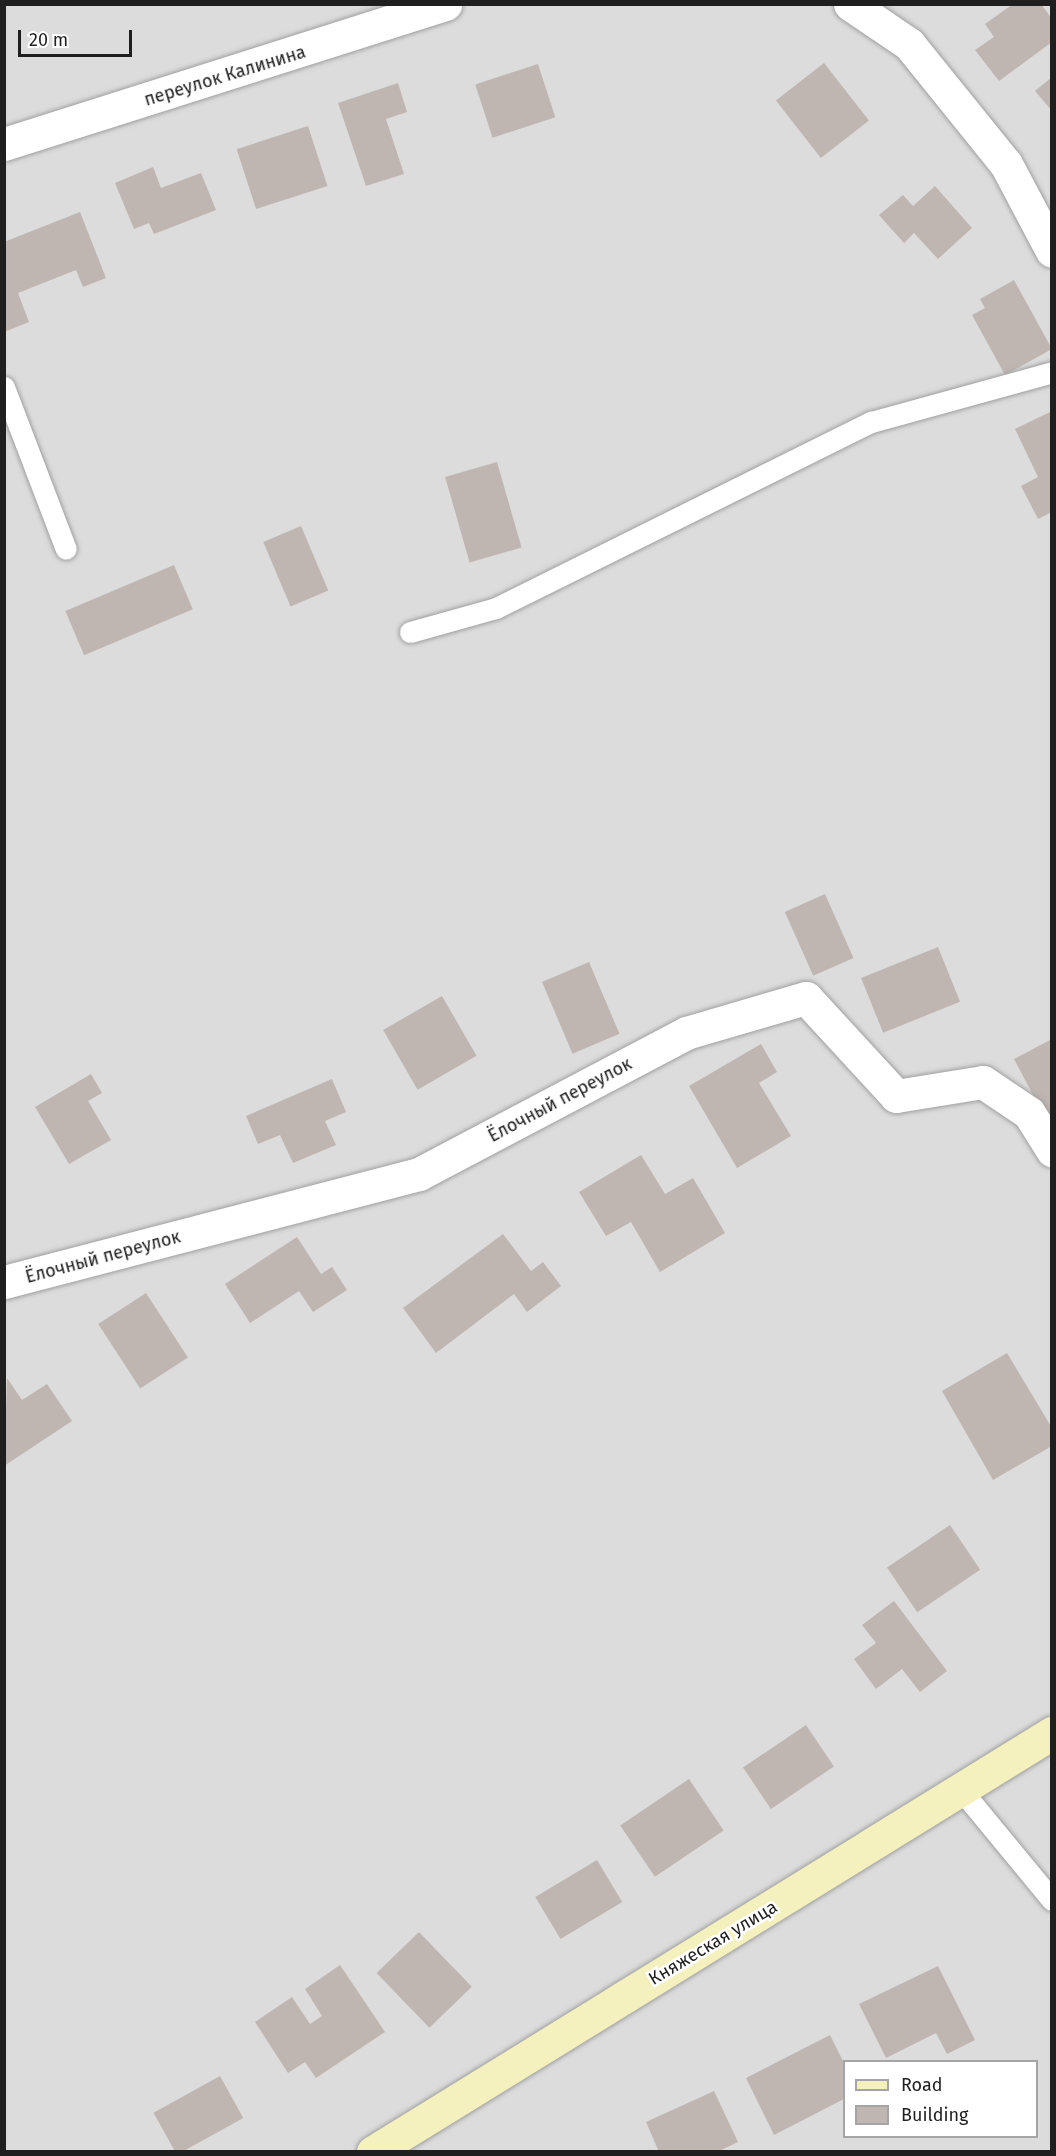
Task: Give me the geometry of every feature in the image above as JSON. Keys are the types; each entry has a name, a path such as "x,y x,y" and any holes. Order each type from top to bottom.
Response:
{"street":[{"name":"переулок Калинина","path":"4,144 445,4"},
{"path":"850,4 909,44 1006,164 1052,251"},
{"name":"Ёлочный переулок","path":"4,1282 419,1174 686,1033 806,998 896,1096 983,1082 1029,1113 1052,1150"},
{"name":"Княжеская улица","path":"373,2151 962,1791 1052,1733"}],"lane":[{"path":"410,632 496,608 871,422 1052,372"},
{"path":"4,387 66,549"},
{"path":"962,1791 1052,1900"}],"shaded area":[{"path":"5,5 1051,5 1051,2151 5,2152"}],"building":[{"path":"1013,4 1041,4 1052,19 1052,42 999,81 975,50 994,37 985,24"},
{"path":"824,63 869,121 821,158 776,101"},
{"path":"538,64 555,117 493,138 475,84"},
{"path":"1052,77 1052,111 1035,91"},
{"path":"398,83 407,112 386,119 404,174 366,186 338,103"},
{"path":"308,126 327,186 256,209 237,149"},
{"path":"153,167 161,188 201,173 216,210 154,234 149,223 134,229 115,183"},
{"path":"935,186 972,228 938,259 914,233 904,243 879,215 903,195 913,206"},
{"path":"80,212 106,278 83,287 76,270 18,293 29,322 4,332 4,242"},
{"path":"1014,280 1052,349 1005,375 972,315 985,308 980,299"},
{"path":"1052,411 1052,512 1038,519 1021,486 1038,477 1015,429"},
{"path":"497,462 522,548 470,562 445,477"},
{"path":"301,526 328,590 291,606 263,542"},
{"path":"174,565 193,609 84,655 65,611"},
{"path":"825,894 853,958 813,976 785,912"},
{"path":"938,947 960,1002 883,1033 861,978"},
{"path":"589,962 619,1034 573,1054 542,982"},
{"path":"442,996 476,1056 418,1090 383,1030"},
{"path":"1052,1039 1052,1131 1014,1059"},
{"path":"761,1044 777,1072 759,1083 791,1136 737,1168 689,1086"},
{"path":"91,1074 102,1093 88,1101 111,1140 69,1164 35,1107"},
{"path":"332,1079 346,1112 325,1121 336,1145 293,1163 280,1135 258,1144 246,1116"},
{"path":"641,1155 665,1194 693,1178 725,1233 660,1272 631,1222 606,1236 579,1192"},
{"path":"503,1234 531,1271 543,1262 561,1286 527,1312 514,1294 436,1353 403,1308"},
{"path":"297,1237 321,1274 332,1267 347,1290 313,1312 299,1291 250,1323 225,1284"},
{"path":"146,1293 188,1358 140,1389 98,1324"},
{"path":"1007,1353 1052,1428 1052,1446 993,1480 942,1391"},
{"path":"7,1378 22,1400 47,1384 72,1421 4,1466"},
{"path":"950,1525 980,1570 917,1612 887,1567"},
{"path":"894,1601 947,1671 920,1692 902,1669 876,1689 854,1659 876,1643 862,1625"},
{"path":"806,1725 834,1766 771,1809 743,1767"},
{"path":"689,1779 724,1830 655,1877 620,1825"},
{"path":"597,1860 622,1902 561,1939 535,1897"},
{"path":"419,1932 472,1987 429,2028 377,1973"},
{"path":"340,1965 385,2032 316,2078 305,2062 288,2073 255,2022 292,1997 310,2024 322,2016 305,1989"},
{"path":"938,1966 975,2040 947,2054 936,2033 886,2058 859,2004"},
{"path":"830,2035 843,2061 843,2100 774,2135 746,2078"},
{"path":"220,2076 243,2118 182,2152 175,2152 154,2113"},
{"path":"714,2091 738,2142 717,2152 659,2152 646,2122"}]}
